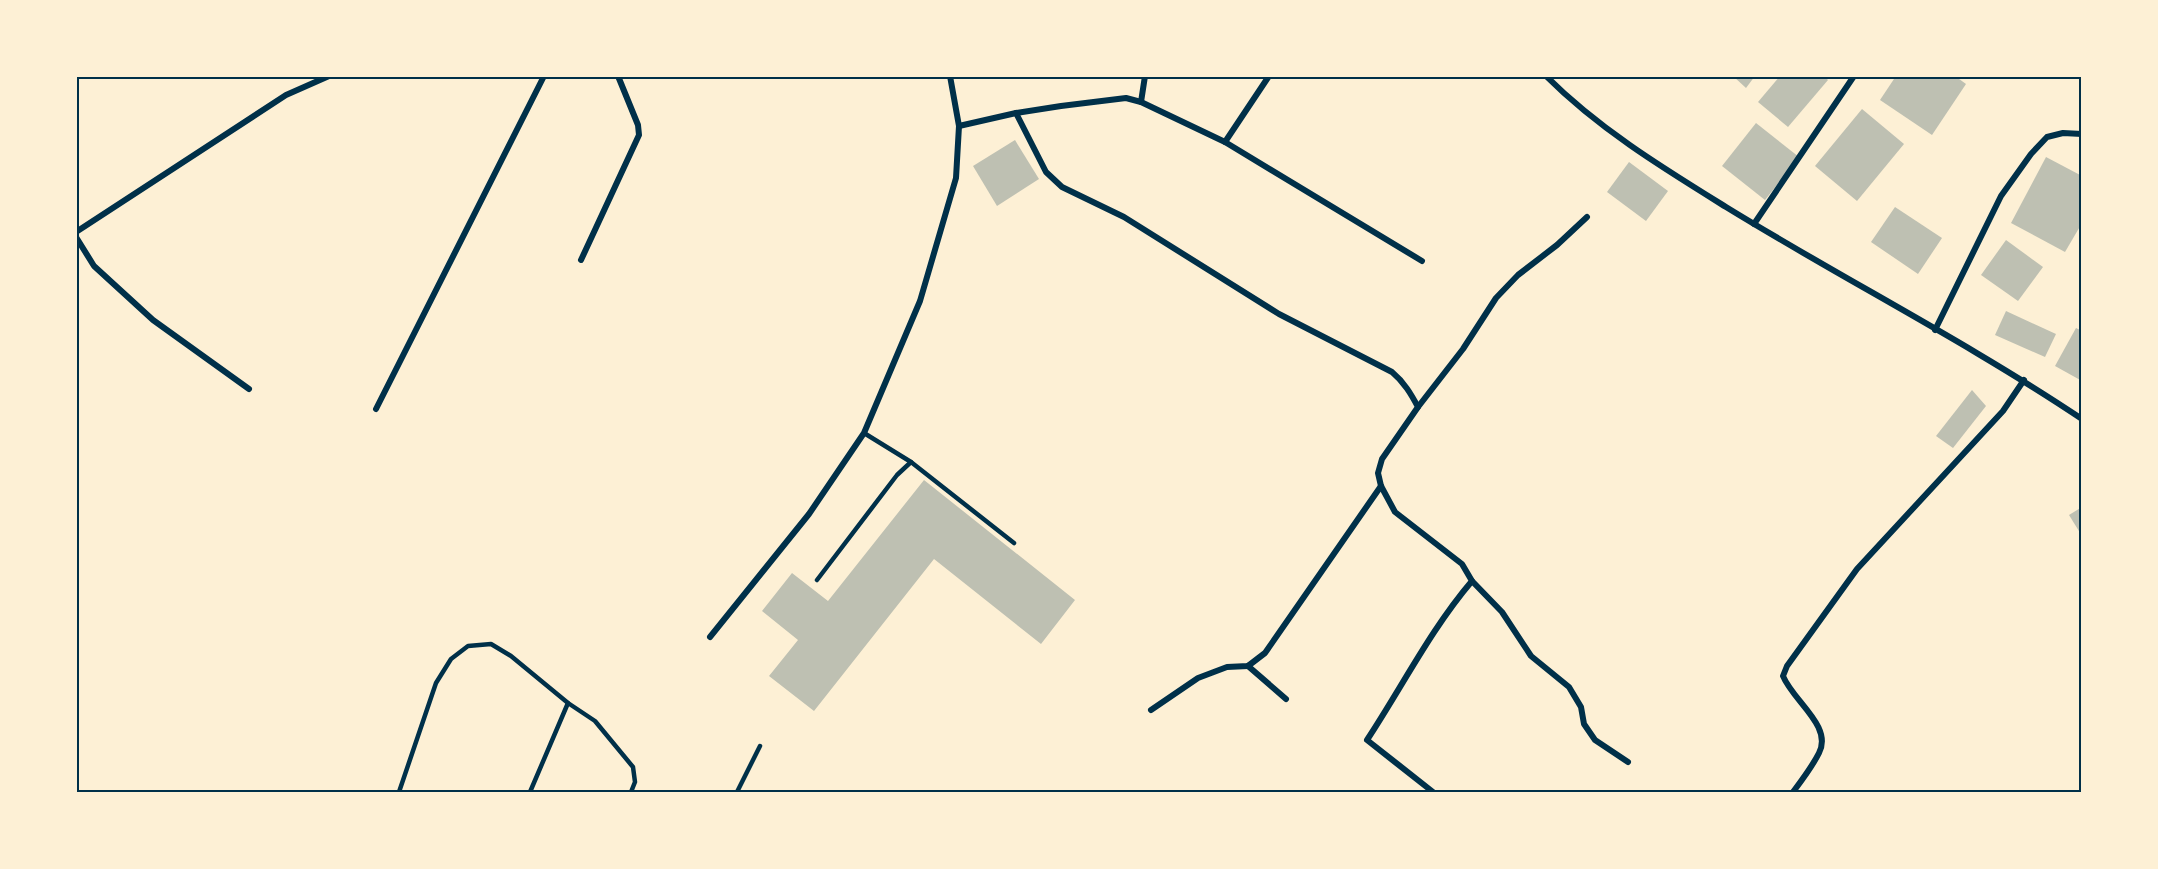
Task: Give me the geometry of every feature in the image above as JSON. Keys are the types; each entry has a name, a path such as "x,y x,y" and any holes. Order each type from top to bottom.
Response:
{"street":[{"path":"76,232 286,95 329,76"},
{"path":"376,409 544,76"},
{"path":"581,260 639,135 638,125 618,76"},
{"path":"710,637 809,514 864,433 920,301 956,178 959,126 951,76"},
{"path":"1141,102 1145,76"},
{"path":"1225,142 1269,76"},
{"path":"1546,76 1563,93 1644,157 1754,224 2024,380 2082,419"},
{"path":"1754,224 1854,76"},
{"path":"959,126 1016,113 1126,98 1141,102 1225,142 1422,261"},
{"path":"1016,113 1046,172 1062,187 1124,217 1279,314 1392,372 1401,379 1418,407"},
{"path":"1935,330 2001,196 2031,154 2047,137 2082,134"},
{"path":"1587,217 1557,245 1518,275 1496,298 1463,349 1418,407 1382,459 1378,473 1381,486 1395,512 1462,564 1472,581 1502,612 1531,656 1569,687 1581,707 1584,724 1595,740 1628,762"},
{"path":"76,237 94,266 153,320 249,389"},
{"path":"1793,792 1820,751 1822,739 1816,722 1786,684 1783,676 1787,666 1857,569 1996,418 2024,380"},
{"path":"1151,710 1198,678 1227,668 1248,666 1265,653 1381,486"},
{"path":"1432,792 1367,740 1436,628 1472,581"},
{"path":"1248,666 1286,699"}],"lane":[{"path":"864,433 911,462 1014,543"},
{"path":"817,580 897,475 911,462"},
{"path":"399,792 436,683 451,659 468,646 491,644 511,656 595,721 633,767 635,782 631,792"},
{"path":"530,792 568,702"},
{"path":"737,792 760,746"}],"building":[{"path":"1733,76 1755,76 1746,88"},
{"path":"1780,76 1824,76 1828,80 1788,127 1758,102"},
{"path":"1896,76 1955,76 1966,84 1932,135 1880,100"},
{"path":"1862,109 1904,144 1857,201 1815,166"},
{"path":"1756,123 1799,157 1765,200 1722,166"},
{"path":"1015,140 1039,179 997,206 973,166"},
{"path":"2046,157 2082,176 2082,223 2065,252 2011,223"},
{"path":"1629,162 1668,191 1646,221 1607,192"},
{"path":"1895,207 1942,238 1918,274 1871,242"},
{"path":"2006,240 2043,267 2018,301 1981,275"},
{"path":"2006,311 2056,334 2045,357 1995,335"},
{"path":"2076,328 2082,331 2082,381 2055,366"},
{"path":"1972,390 1986,406 1953,448 1936,436"},
{"path":"924,480 1075,600 1041,644 934,559 814,711 769,676 798,640 762,611 792,573 828,601"},
{"path":"2082,507 2082,536 2069,515"}]}
